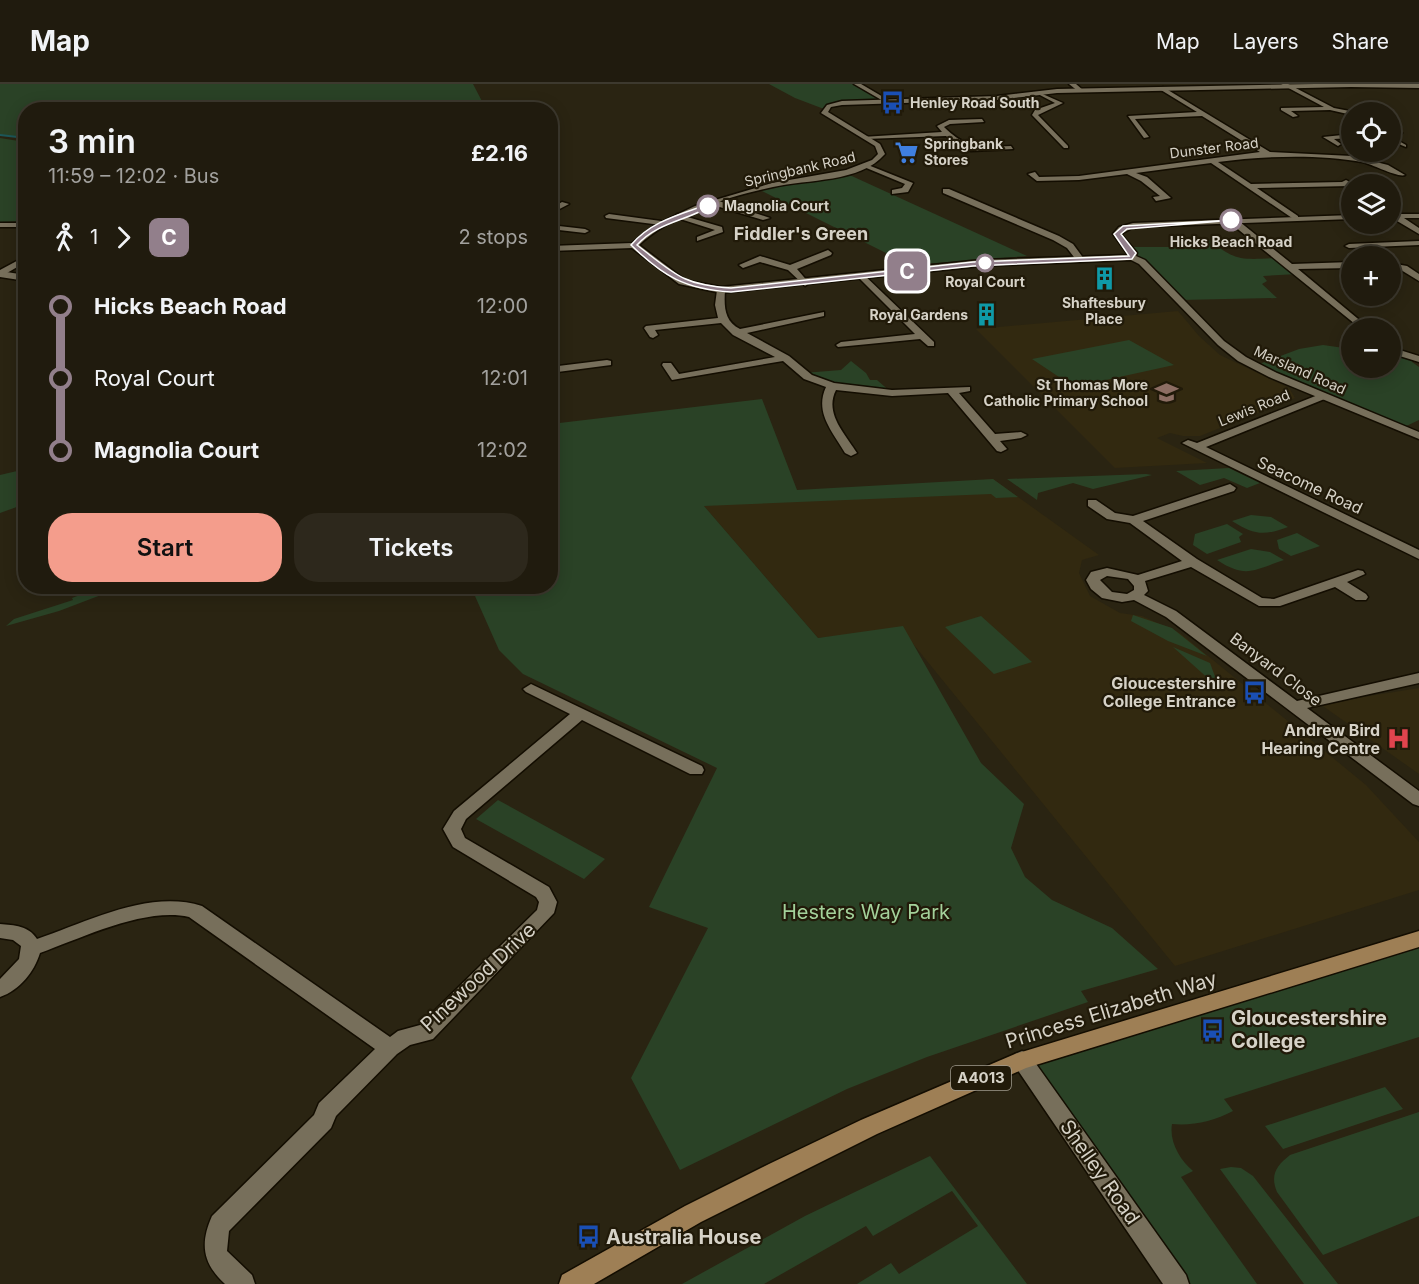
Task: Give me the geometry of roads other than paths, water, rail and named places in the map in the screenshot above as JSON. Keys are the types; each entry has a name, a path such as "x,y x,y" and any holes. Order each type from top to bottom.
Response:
{"main road":[{"name":"Princess Elizabeth Way","path":"571,1284 693,1215 777,1172 869,1127 1022,1060 1419,939"}],"street":[{"path":"857,84 887,101"},
{"path":"1072,84 1081,91"},
{"path":"1286,85 1332,109"},
{"name":"Springbank Road","path":"634,245 646,232 662,223 716,203 770,186 866,166 877,160 882,151 878,145 825,115 824,109 842,103 1003,98 1081,91 1286,85 1419,86"},
{"name":"Dunster Road","path":"1163,89 1266,154"},
{"path":"1040,93 1060,103 1037,111 1035,115 1066,147"},
{"path":"1295,116 1283,109 1341,111"},
{"path":"1146,137 1130,117 1203,114"},
{"path":"982,121 942,123 940,126 958,145 966,148 1011,148"},
{"path":"866,137 948,134"},
{"path":"1338,144 1323,135 1341,136"},
{"path":"1266,154 1284,157 1358,158 1383,164 1399,174"},
{"name":"Dunster Road","path":"1032,174 1037,179 1079,178 1266,154"},
{"path":"1214,162 1295,218"},
{"path":"866,166 909,183 905,190 895,192"},
{"path":"1127,171 1144,179 1167,198 1156,199"},
{"path":"900,179 913,177"},
{"path":"1251,186 1341,184"},
{"path":"946,191 1056,238 1070,246 1080,259"},
{"path":"716,203 766,218"},
{"path":"558,208 563,205 574,208"},
{"path":"609,216 662,223"},
{"path":"680,216 719,229 719,232 700,239"},
{"path":"1401,216 1419,216"},
{"path":"558,249 634,245 682,282 721,290 981,263 1132,257 1133,253 1118,234 1125,227 1232,220 1341,217"},
{"path":"1232,220 1353,318"},
{"path":"1401,221 1419,232"},
{"path":"0,225 18,225"},
{"path":"558,227 585,231"},
{"path":"1355,237 1368,246 1419,243"},
{"path":"791,268 828,253"},
{"name":"Marsland Road","path":"1132,257 1142,262 1234,354 1262,370 1419,436"},
{"path":"743,265 760,259 791,268 805,283"},
{"path":"0,274 18,263"},
{"path":"1289,267 1341,265"},
{"path":"1401,267 1419,278"},
{"path":"0,274 18,277"},
{"path":"862,276 931,344"},
{"path":"721,290 720,308 723,320 736,333 785,358 808,377 832,386 892,393 966,389"},
{"path":"736,333 820,314"},
{"path":"653,335 649,328 723,320"},
{"path":"841,345 921,336"},
{"path":"1401,353 1419,359"},
{"path":"667,364 676,378 785,358"},
{"path":"558,369 607,363"},
{"path":"832,386 825,399 826,413 851,453"},
{"path":"952,391 1001,449"},
{"name":"Lewis Road","path":"1192,445 1323,396"},
{"path":"992,438 1021,435"},
{"name":"Seacome Road","path":"1192,445 1419,555"},
{"path":"1134,520 1230,488"},
{"path":"1092,503 1111,516 1134,520 1192,562 1253,600 1275,603 1358,574"},
{"path":"1138,579 1192,562"},
{"path":"1107,572 1125,573 1138,579 1142,588 1136,596 1122,598 1108,595 1097,589 1093,580 1096,575 1107,572"},
{"path":"1337,582 1361,597"},
{"name":"Banyard Close","path":"1136,596 1171,614 1419,800"},
{"path":"1296,706 1419,678"},
{"path":"531,689 696,770"},
{"name":"Pinewood Drive","path":"243,1284 217,1259 215,1236 220,1224 323,1121 327,1110 390,1048 405,1036 426,1033 546,913 548,902 543,892 459,842 452,829 460,815 580,714"},
{"path":"32,948 140,911 155,907 183,907 195,912 390,1048"},
{"path":"0,931 22,934 32,948"},
{"path":"0,988 25,968 32,948"},
{"name":"Shelley Road","path":"1022,1060 1177,1284"}],"waterway":[{"path":"0,135 18,137"}],"place":[{"name":"Henley Road South","path":"892,103"},
{"name":"Springbank Stores","path":"906,152"},
{"name":"Magnolia Court","path":"708,206"},
{"name":"Hicks Beach Road","path":"1231,220"},
{"name":"Royal Court","path":"985,263"},
{"name":"Shaftesbury Place","path":"1104,279"},
{"name":"Royal Gardens","path":"986,315"},
{"name":"St Thomas More Catholic Primary School","path":"1166,393"},
{"name":"Gloucestershire College Entrance","path":"1254,692"},
{"name":"Andrew Bird Hearing Centre","path":"1398,739"},
{"name":"Gloucestershire College","path":"1213,1030"},
{"name":"Australia House","path":"588,1237"}],"district":[{"name":"Fiddler's Green","path":"801,234"}],"park label":[{"name":"Hesters Way Park","path":"866,912"}]}
